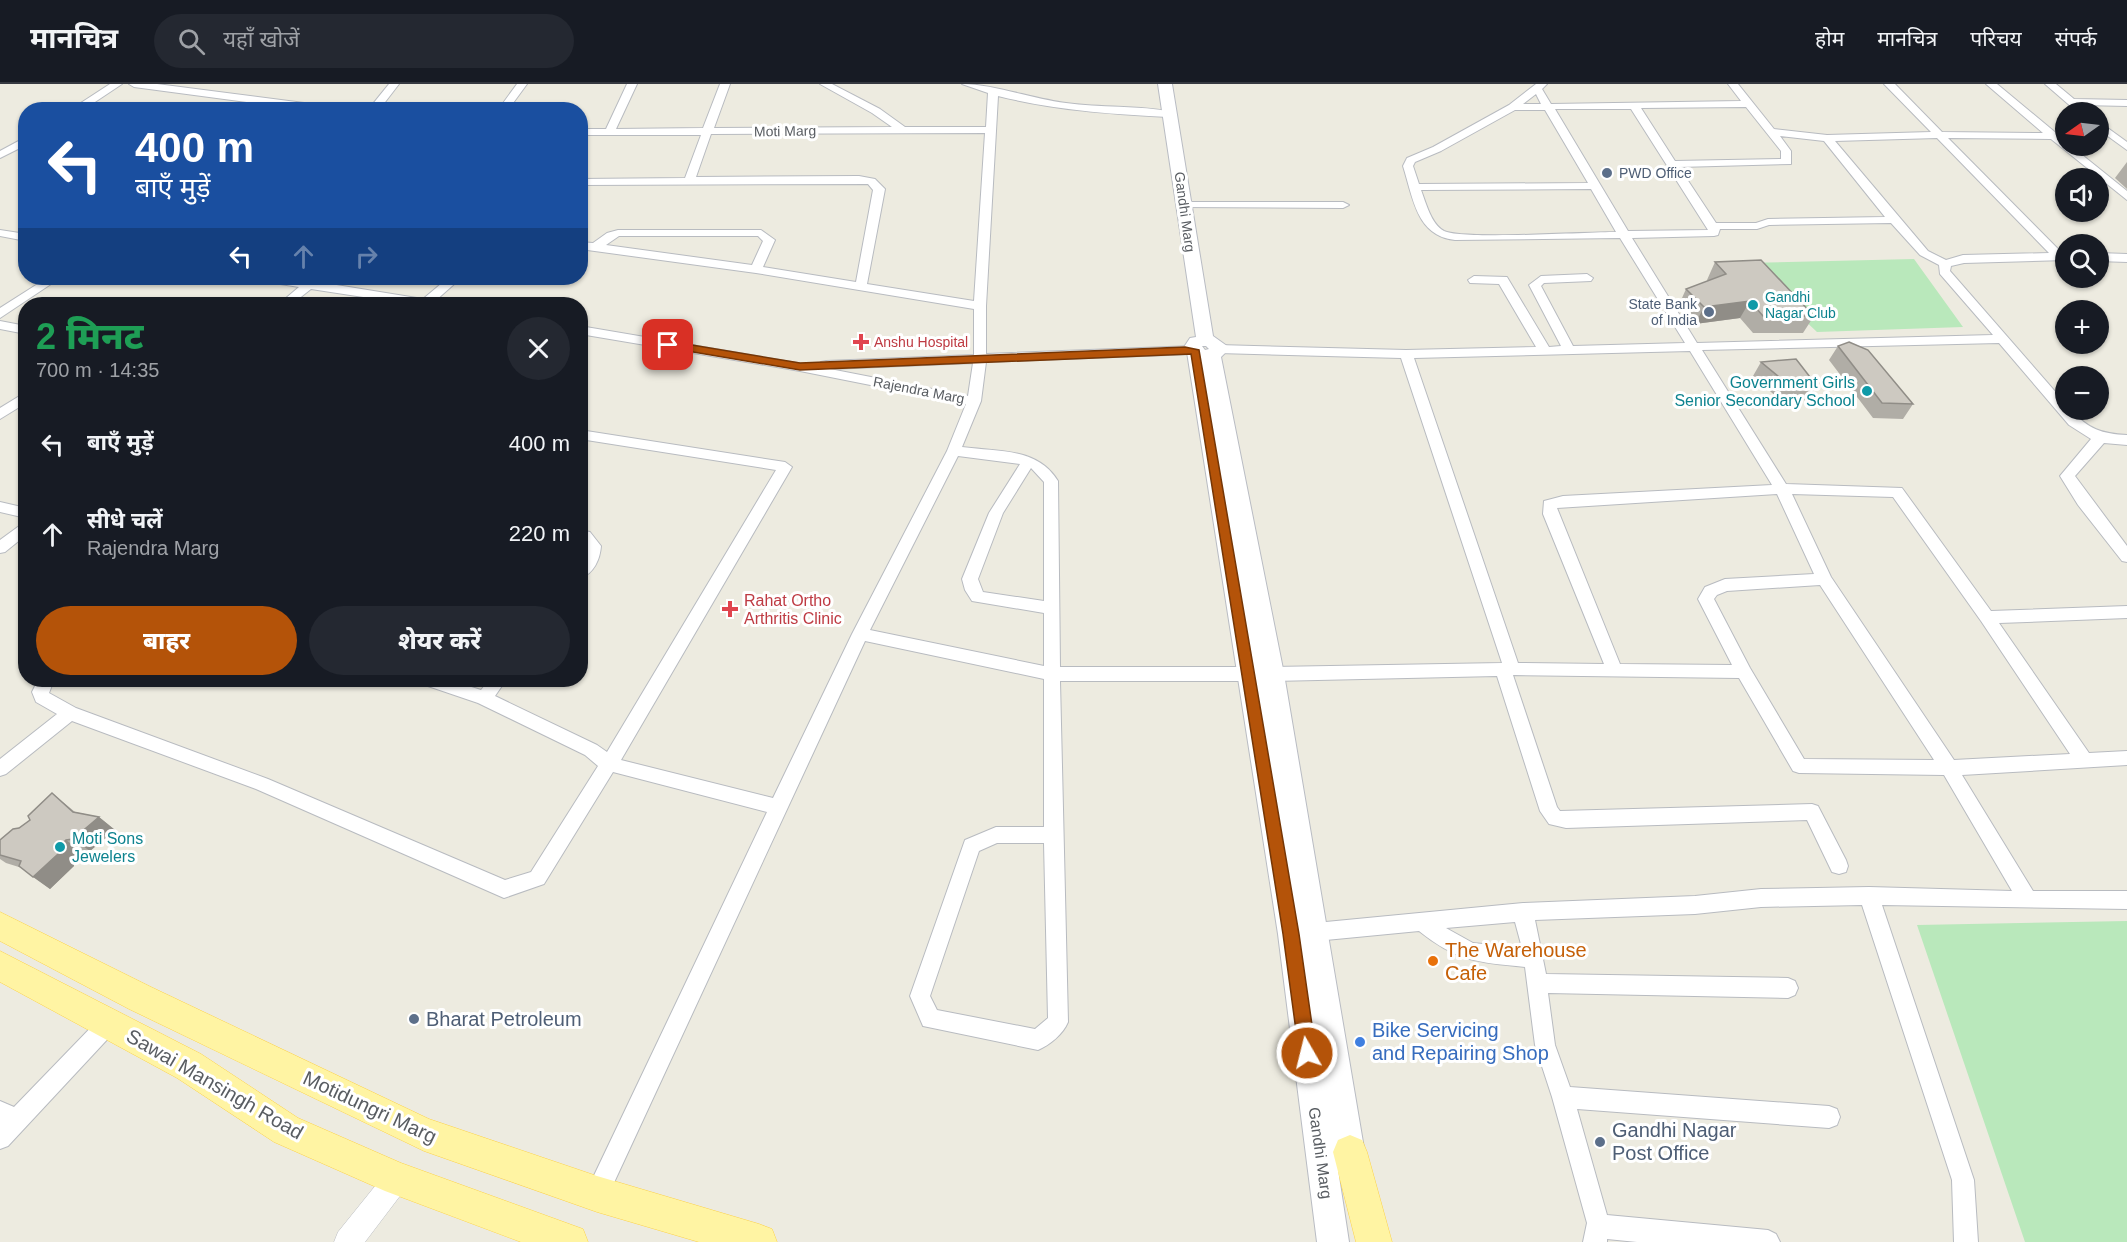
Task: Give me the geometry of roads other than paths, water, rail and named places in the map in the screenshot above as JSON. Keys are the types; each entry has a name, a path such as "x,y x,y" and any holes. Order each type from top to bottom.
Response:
{"main road":[{"name":"Gandhi Marg","path":"1165,84 1205,349 1261,674 1302,934 1333,1242"},
{"name":"Motidungri Marg","path":"0,926 140,998 424,1134 597,1194 759,1242"},
{"path":"1302,934 1350,1152 1374,1242"},
{"name":"Sawai Mansingh Road","path":"0,966 189,1066 286,1130 397,1179 570,1242"},
{"path":"1350,1152 1364,1242"}],"street":[{"path":"88,102 117,84"},
{"path":"134,84 273,102"},
{"path":"379,102 394,84"},
{"path":"509,102 522,84"},
{"path":"610,131 632,84"},
{"path":"688,181 724,84"},
{"path":"825,84 876,111 902,129"},
{"path":"967,84 993,93 1037,103 1088,111 1168,114"},
{"path":"1672,164 1787,162 1786,151 1733,84"},
{"path":"1889,84 2055,249"},
{"path":"1991,84 2055,132"},
{"path":"2050,84 2072,102"},
{"path":"1634,106 1712,226 1714,233 1624,235 1450,236 1439,233 1429,224 1408,166 1411,160 1437,149 1513,107 1540,86 1548,107 1594,186 1624,235 1695,347 1782,489 1824,579 1949,768 2028,900"},
{"path":"597,1194 860,634 954,450 974,401 980,360 980,306 993,93"},
{"path":"2109,103 2127,103"},
{"path":"1513,107 1749,104"},
{"name":"Moti Marg","path":"588,132 990,130"},
{"path":"1770,132 1827,138 1939,135 2055,136"},
{"path":"2109,133 2127,147"},
{"path":"1827,138 1894,220 1924,252 1945,264 1962,259 2055,256"},
{"path":"0,155 18,146"},
{"path":"2082,156 2127,197"},
{"path":"588,182 859,179 871,181 879,189 861,285"},
{"path":"1416,188 1594,186"},
{"path":"1183,205 1343,205"},
{"path":"1712,226 1757,226 1768,222 1894,220"},
{"path":"0,233 18,236"},
{"path":"596,247 611,235 618,233 761,233 769,240 756,269"},
{"path":"588,246 861,285 980,306"},
{"path":"2109,257 2127,258"},
{"path":"1945,264 1944,271 2074,422 2100,438 2127,440"},
{"path":"1569,350 1535,285 1540,280 1587,278"},
{"path":"1474,280 1503,280 1507,284 1545,351"},
{"path":"26,297 44,285"},
{"path":"294,297 308,285"},
{"path":"333,285 392,297"},
{"path":"435,297 447,285"},
{"path":"0,314 18,302"},
{"path":"0,325 18,328"},
{"name":"Rajendra Marg","path":"588,331 800,367 974,401"},
{"path":"800,367 1205,349 1406,354 2003,339"},
{"path":"1406,354 1507,669 1549,811 1555,818 1566,820 1812,812 1839,866"},
{"path":"2,411 18,401"},
{"path":"42,687 40,692 42,697 70,713 262,784 504,889 537,878 609,764 785,467 588,435"},
{"path":"2100,438 2067,476 2083,501 2127,557"},
{"path":"954,450 1029,461 1040,467 1051,481 1053,835 1058,1022 1038,1040 930,1019 920,996 972,846 996,835 1053,835"},
{"path":"1029,461 996,513 970,579 978,597 1051,608"},
{"path":"1614,669 1550,514 1549,505 1563,501 1782,489 1898,492 1987,617 2084,760"},
{"path":"0,507 18,511"},
{"path":"0,548 18,532"},
{"path":"588,540 593,546 592,559 588,564"},
{"path":"1824,579 1725,585 1711,591 1706,599 1744,672 1799,766 1949,768 2127,759"},
{"path":"1987,617 2127,612"},
{"path":"860,634 1052,674 1261,674 1507,669 1744,672"},
{"path":"451,687 484,698 591,750 609,764 778,807"},
{"path":"484,698 493,687"},
{"path":"0,769 70,713"},
{"path":"1302,934 1523,912 1695,905 1761,898 1869,896 2127,900"},
{"path":"1869,896 1963,1180 1966,1242"},
{"path":"1523,912 1533,959 1545,1045 1563,1097 1596,1233 1609,1228 1768,1242"},
{"path":"1422,922 1447,941 1472,952 1533,959"},
{"path":"1536,983 1788,988"},
{"path":"0,1138 9,1116 109,1023"},
{"path":"1563,1097 1829,1117"},
{"path":"348,1242 397,1179"}],"place":[{"name":"PWD Office","path":"1607,173"},
{"name":"Gandhi Nagar Club","path":"1753,305"},
{"name":"State Bank of India","path":"1709,312"},
{"name":"Anshu Hospital","path":"861,342"},
{"name":"Government Girls Senior Secondary School","path":"1867,391"},
{"name":"Rahat Ortho Arthritis Clinic","path":"730,609"},
{"name":"Moti Sons Jewelers","path":"60,847"},
{"name":"The Warehouse Cafe","path":"1433,961"},
{"name":"Bharat Petroleum","path":"414,1019"},
{"name":"Bike Servicing and Repairing Shop","path":"1360,1042"},
{"name":"Gandhi Nagar Post Office","path":"1600,1142"}]}
